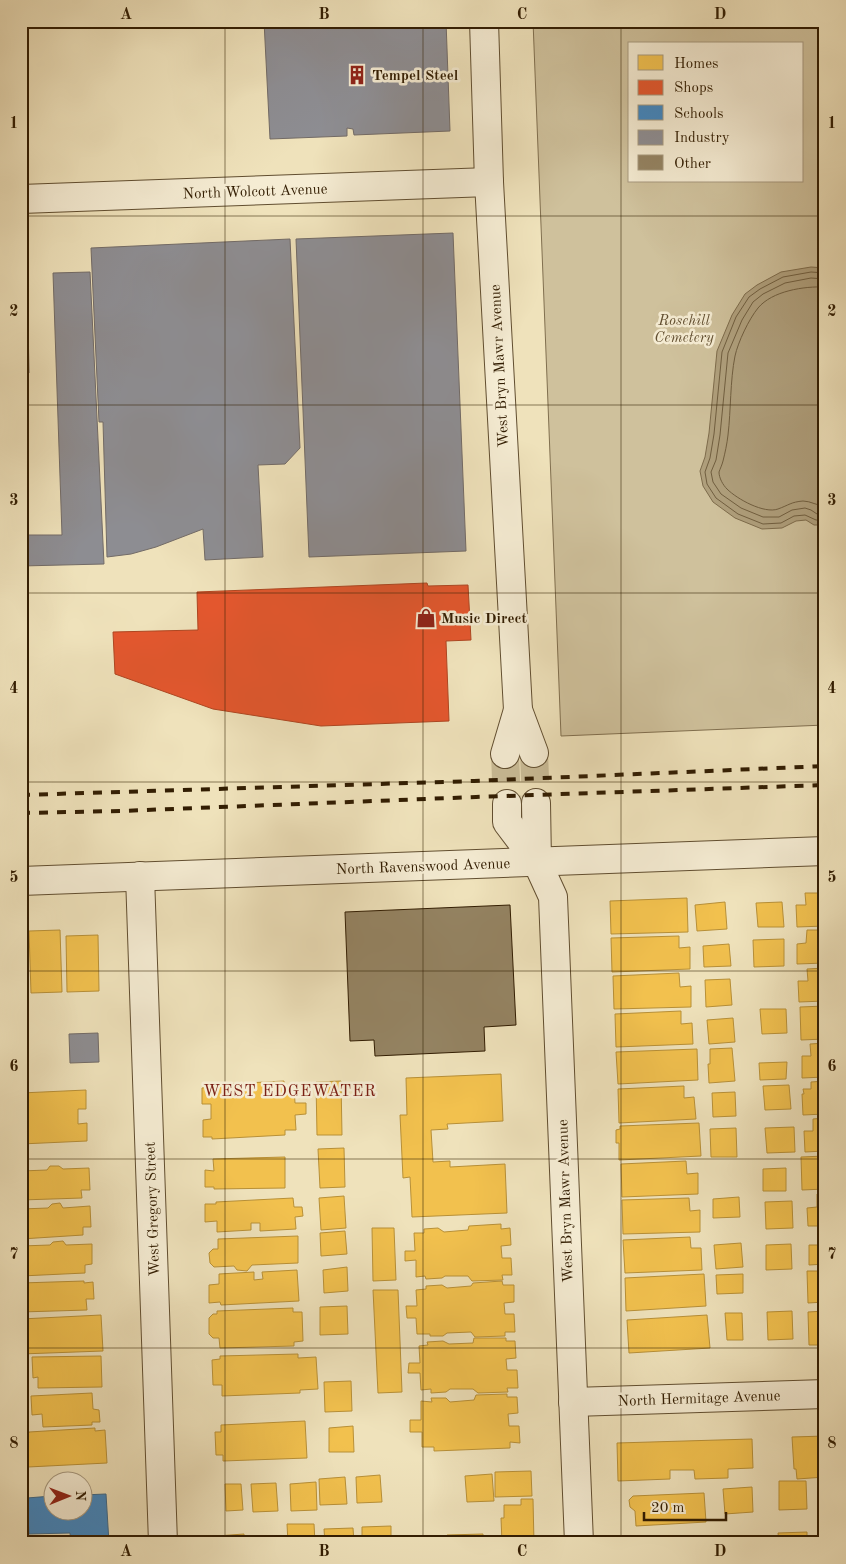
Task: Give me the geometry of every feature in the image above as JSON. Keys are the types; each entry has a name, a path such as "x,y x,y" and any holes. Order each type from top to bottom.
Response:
{"street":[{"name":"West Bryn Mawr Avenue","path":"484,21 490,182 518,710 534,753"},
{"name":"North Wolcott Avenue","path":"21,199 490,182"},
{"name":"West Bryn Mawr Avenue","path":"505,754 518,710"},
{"name":"West Bryn Mawr Avenue","path":"536,803 537,862"},
{"name":"West Bryn Mawr Avenue","path":"507,804 507,822 537,862 553,897 579,1543"},
{"name":"North Ravenswood Avenue","path":"21,881 825,851"},
{"name":"West Gregory Street","path":"140,876 163,1543"},
{"name":"North Hermitage Avenue","path":"573,1402 825,1394"}],"green space":[{"name":"Rosehill Cemetery","path":"533,21 825,21 825,725 561,736"}],"water":[{"path":"811,267 825,268 825,525 814,525 806,520 796,521 782,528 762,529 735,518 713,502 703,486 700,471 705,457 709,433 717,351 732,315 745,294 781,272"}],"building: Homes":[{"path":"805,893 825,893 825,926 797,927 796,905 806,905"},
{"path":"687,898 688,932 611,934 610,901"},
{"path":"725,902 727,929 697,931 695,905"},
{"path":"782,902 784,927 758,927 756,903"},
{"path":"60,930 62,992 31,993 29,931"},
{"path":"807,930 825,930 825,963 797,964 797,944 806,943"},
{"path":"98,935 99,991 67,992 66,936"},
{"path":"679,936 679,948 690,947 690,969 612,972 611,938"},
{"path":"784,939 784,966 754,967 753,940"},
{"path":"729,944 731,966 704,967 703,946"},
{"path":"825,968 825,1001 799,1002 798,981 808,981 807,969"},
{"path":"679,973 680,987 691,986 691,1007 614,1009 613,976"},
{"path":"730,979 732,1005 706,1007 705,980"},
{"path":"825,1006 825,1039 801,1040 800,1007"},
{"path":"760,1009 786,1009 787,1033 762,1034"},
{"path":"681,1011 681,1024 692,1023 693,1044 616,1047 615,1014"},
{"path":"733,1018 735,1042 709,1044 707,1020"},
{"path":"825,1043 825,1077 802,1078 802,1056 811,1056 810,1044"},
{"path":"732,1048 735,1081 709,1083 708,1064 710,1064 710,1049"},
{"path":"697,1049 698,1080 618,1084 616,1052"},
{"path":"787,1062 786,1079 760,1080 759,1063"},
{"path":"501,1074 503,1121 447,1124 448,1129 431,1130 433,1162 450,1161 450,1167 505,1164 507,1213 412,1217 410,1177 403,1178 400,1115 407,1115 406,1078"},
{"path":"284,1081 284,1087 294,1086 295,1103 306,1103 306,1114 295,1115 296,1130 285,1130 285,1135 212,1139 212,1137 203,1137 203,1120 211,1119 211,1104 202,1104 202,1088 210,1087 210,1085"},
{"path":"341,1081 342,1135 317,1135 316,1082"},
{"path":"825,1081 825,1114 803,1115 803,1089 811,1089 811,1082"},
{"path":"789,1085 791,1109 765,1110 763,1086"},
{"path":"684,1086 684,1098 694,1097 696,1119 619,1123 618,1089"},
{"path":"86,1090 86,1109 78,1109 78,1124 87,1123 87,1141 21,1144 21,1093"},
{"path":"735,1092 736,1116 713,1117 712,1093"},
{"path":"825,1118 825,1151 805,1152 804,1131 813,1131 813,1119"},
{"path":"699,1123 701,1156 619,1160 619,1143 616,1143 616,1130 620,1129 620,1126"},
{"path":"794,1127 795,1152 767,1153 765,1128"},
{"path":"736,1128 737,1157 711,1157 710,1129"},
{"path":"344,1148 345,1187 320,1188 318,1149"},
{"path":"825,1156 825,1189 802,1190 801,1157"},
{"path":"285,1157 285,1188 214,1189 214,1187 205,1187 205,1170 214,1171 213,1159"},
{"path":"686,1161 687,1174 698,1173 698,1194 622,1197 621,1164"},
{"path":"50,1166 59,1166 63,1169 89,1168 90,1190 81,1190 82,1198 21,1200 21,1171 47,1170"},
{"path":"786,1168 786,1191 763,1191 763,1169"},
{"path":"817,1194 825,1194 825,1226 808,1226 807,1208 817,1207"},
{"path":"344,1196 346,1228 321,1230 319,1198"},
{"path":"739,1197 740,1217 713,1218 713,1199"},
{"path":"293,1198 294,1207 302,1207 303,1216 295,1217 296,1229 260,1231 260,1223 251,1223 251,1230 217,1232 217,1221 205,1222 205,1204"},
{"path":"689,1198 690,1211 700,1210 700,1232 623,1234 622,1200"},
{"path":"792,1201 793,1228 766,1229 765,1202"},
{"path":"60,1203 63,1208 90,1206 91,1227 83,1227 83,1235 21,1239 21,1209 48,1208 52,1204"},
{"path":"501,1224 501,1229 510,1228 511,1245 501,1246 502,1258 511,1258 512,1275 502,1275 503,1280 472,1281 468,1276 445,1276 442,1278 426,1279 425,1276 416,1277 416,1260 405,1261 405,1251 415,1251 414,1233 424,1233 424,1229 438,1228 444,1232 468,1230 469,1226"},
{"path":"372,1228 394,1228 396,1280 373,1281"},
{"path":"345,1231 347,1254 321,1256 320,1233"},
{"path":"825,1231 825,1264 809,1265 809,1245 819,1245 819,1232"},
{"path":"298,1236 298,1263 252,1265 247,1271 237,1270 234,1266 214,1267 210,1263 209,1253 213,1249 218,1249 218,1239"},
{"path":"690,1237 691,1248 701,1248 702,1270 625,1273 623,1240"},
{"path":"63,1241 66,1245 92,1244 92,1264 85,1265 85,1273 21,1276 21,1246 50,1245 53,1242"},
{"path":"741,1243 743,1267 716,1269 714,1245"},
{"path":"791,1244 792,1269 766,1270 766,1245"},
{"path":"347,1267 348,1291 324,1293 323,1270"},
{"path":"297,1270 299,1301 221,1305 220,1302 209,1303 209,1285 219,1284 219,1274 254,1272 254,1280 263,1279 262,1272"},
{"path":"807,1271 825,1271 825,1302 808,1303"},
{"path":"704,1274 706,1306 626,1311 625,1278"},
{"path":"743,1274 743,1293 717,1294 716,1275"},
{"path":"84,1281 84,1283 93,1282 94,1299 86,1299 87,1310 21,1312 21,1283"},
{"path":"502,1281 503,1285 514,1285 514,1302 504,1303 505,1314 514,1314 515,1332 505,1332 505,1336 475,1337 471,1332 447,1333 443,1336 417,1334 416,1318 407,1318 406,1306 417,1306 416,1290 426,1289 426,1286 442,1285 447,1288 471,1286 473,1283"},
{"path":"373,1290 398,1290 402,1392 378,1393"},
{"path":"347,1306 348,1334 320,1335 320,1307"},
{"path":"293,1308 293,1312 302,1312 303,1341 294,1342 294,1346 220,1348 219,1338 213,1338 209,1334 209,1318 213,1314 217,1314 217,1311"},
{"path":"792,1311 793,1339 768,1340 767,1312"},
{"path":"825,1311 825,1345 809,1345 808,1312"},
{"path":"725,1313 742,1313 743,1340 727,1340"},
{"path":"101,1315 103,1351 21,1354 21,1319"},
{"path":"707,1315 710,1348 629,1353 627,1320"},
{"path":"474,1338 506,1338 506,1341 515,1341 516,1358 506,1359 507,1370 517,1370 518,1388 507,1388 508,1392 478,1393 473,1389 450,1389 446,1392 431,1393 431,1389 421,1390 420,1373 408,1373 409,1363 420,1363 419,1346 428,1345 427,1342 443,1341 449,1344 473,1343"},
{"path":"298,1354 298,1358 316,1357 318,1389 300,1390 300,1393 222,1396 222,1385 213,1385 212,1360 220,1359 220,1356"},
{"path":"101,1356 102,1387 38,1388 38,1377 33,1378 32,1357"},
{"path":"351,1381 352,1411 325,1412 324,1382"},
{"path":"92,1393 93,1409 99,1410 100,1422 92,1422 92,1425 43,1427 42,1414 32,1415 31,1396"},
{"path":"507,1394 507,1397 517,1397 518,1413 508,1414 509,1426 519,1426 520,1443 510,1442 510,1448 434,1451 434,1447 422,1447 422,1432 410,1432 410,1420 421,1420 421,1401 432,1402 431,1398 446,1398 450,1402 474,1400 476,1395"},
{"path":"305,1421 307,1458 223,1461 223,1455 216,1455 215,1432 221,1432 221,1425"},
{"path":"353,1426 354,1452 329,1452 329,1428"},
{"path":"95,1428 95,1431 105,1430 107,1463 28,1467 28,1457 21,1458 21,1434"},
{"path":"825,1436 825,1477 797,1479 796,1469 794,1469 792,1437"},
{"path":"752,1439 753,1468 728,1469 728,1478 695,1479 694,1470 670,1470 670,1479 618,1481 617,1443"},
{"path":"531,1471 532,1496 495,1497 495,1472"},
{"path":"492,1474 494,1501 467,1502 465,1476"},
{"path":"380,1475 382,1502 357,1503 356,1477"},
{"path":"345,1477 347,1504 320,1505 319,1479"},
{"path":"779,1481 806,1481 807,1509 779,1510"},
{"path":"316,1482 317,1510 291,1511 290,1484"},
{"path":"276,1483 278,1511 253,1512 251,1484"},
{"path":"225,1484 241,1484 243,1510 226,1511"},
{"path":"752,1487 753,1512 725,1514 723,1489"},
{"path":"704,1493 706,1522 636,1526 635,1511 630,1507 629,1500 633,1496"},
{"path":"521,1499 533,1499 534,1543 502,1543 501,1518 504,1518 504,1505 521,1505"},
{"path":"287,1524 314,1524 315,1543 288,1543"},
{"path":"391,1526 391,1543 362,1543 362,1527"},
{"path":"353,1528 354,1543 325,1543 324,1529"},
{"path":"807,1532 807,1543 779,1543 778,1533"},
{"path":"244,1534 244,1543 217,1543 217,1536"},
{"path":"483,1534 483,1543 448,1543 447,1535"},
{"path":"756,1538 756,1543 730,1543 730,1539"},
{"path":"711,1540 712,1543 668,1543"}],"building: Shops":[{"path":"427,583 428,586 468,585 471,640 446,641 449,721 321,726 213,709 115,674 113,632 198,630 197,592"}],"building: Schools":[{"path":"106,1494 109,1543 71,1543 70,1533 29,1534 27,1498 42,1497 42,1522 92,1522 92,1495"}],"building: Industry":[{"name":"Tempel Steel","path":"264,21 446,21 450,131 354,135 353,129 347,128 347,136 270,139"},
{"path":"453,233 466,551 309,557 296,239"},
{"path":"290,239 300,448 285,464 258,465 263,557 205,560 203,529 156,547 131,554 107,557 103,422 99,422 91,248"},
{"path":"90,272 104,564 21,566 21,535 62,535 53,273"},
{"path":"21,275 27,275 29,373 21,374"},
{"path":"98,1033 99,1062 70,1063 69,1034"},
{"path":"21,1045 23,1045 25,1072 21,1072"}],"building: Other":[{"path":"510,905 516,1025 484,1027 485,1051 375,1056 374,1040 350,1041 345,912"}],"tunnel":[{"path":"534,753 536,803"},
{"path":"505,754 507,804"}],"railway":[{"path":"21,795 474,781 825,766"},
{"path":"21,813 825,785"}],"place":[{"name":"Tempel Steel","path":"357,75"},
{"name":"Music Direct","path":"426,618"}],"district":[{"name":"WEST EDGEWATER","path":"290,1090"}]}
